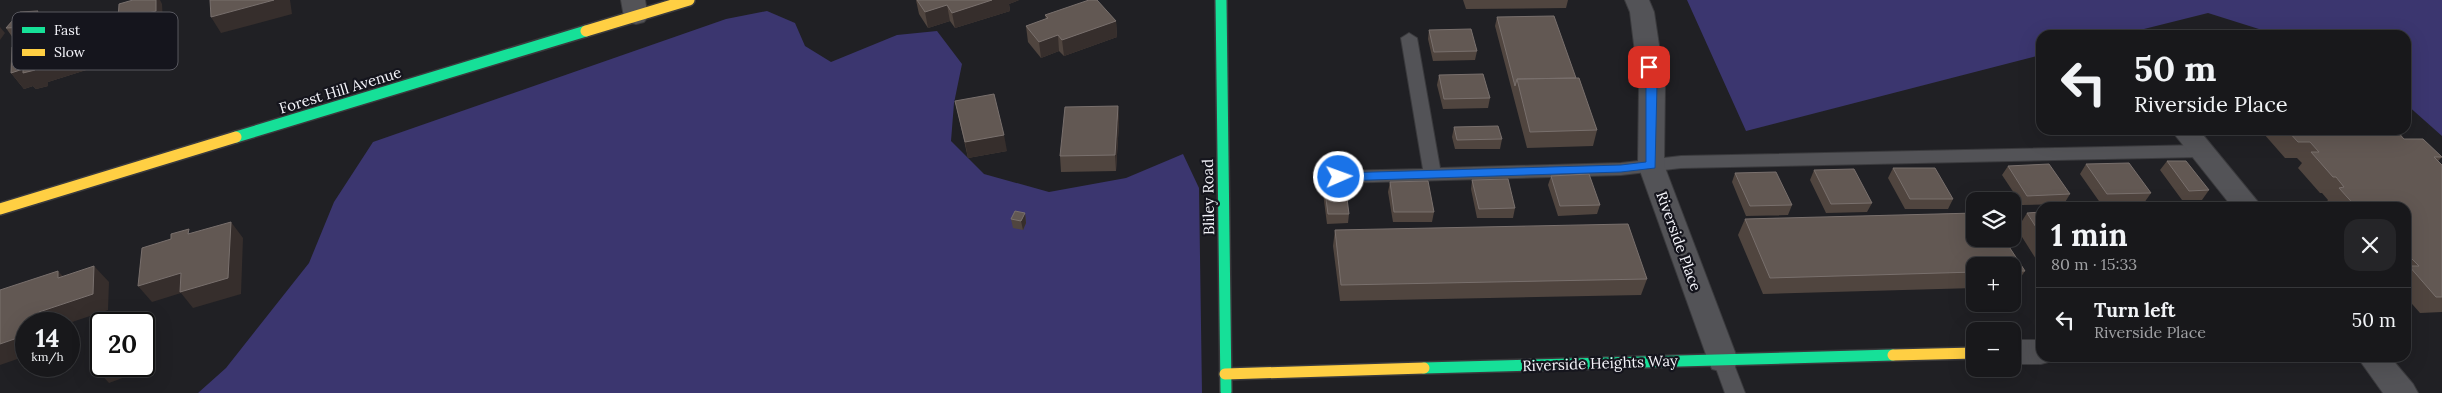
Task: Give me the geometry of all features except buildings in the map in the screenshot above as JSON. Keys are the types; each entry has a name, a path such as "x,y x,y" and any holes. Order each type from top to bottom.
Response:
{"street":[{"name":"Forest Hill Avenue","path":"0,209 635,8 689,0"},
{"name":"Bliley Road","path":"1221,0 1226,393"},
{"name":"Riverside Place","path":"1637,0 1642,12 1652,85 1651,165 1723,360"},
{"path":"2188,135 2244,202"},
{"path":"2021,352 2036,352"},
{"name":"Riverside Heights Way","path":"1225,374 1966,353"},
{"path":"2376,362 2402,393"}],"lane":[{"path":"1408,38 1432,174"},
{"path":"1339,177 1621,169 1681,162 2201,151"},
{"path":"1723,360 1735,393"}],"shaded area":[{"path":"1687,0 2442,0 2442,136 2411,108 2411,30 2262,30 2208,13 2140,30 2036,30 2036,56 1746,131"},
{"path":"767,11 795,23 805,46 831,62 897,35 937,31 962,64 954,103 951,141 984,174 1049,192 1126,178 1183,154 1199,188 1202,393 198,393 226,368 309,263 334,202 373,142 726,19"}],"traffic: fast":[{"path":"1221,0 1226,391"},
{"path":"236,137 586,31"},
{"path":"1424,368 1893,355"}],"traffic: slow":[{"path":"586,31 689,0"},
{"path":"0,209 236,137"},
{"path":"1893,355 1966,353"},
{"path":"1225,374 1424,368"}],"route":[{"path":"1339,177 1621,169 1651,165 1652,85 1649,67"}]}
